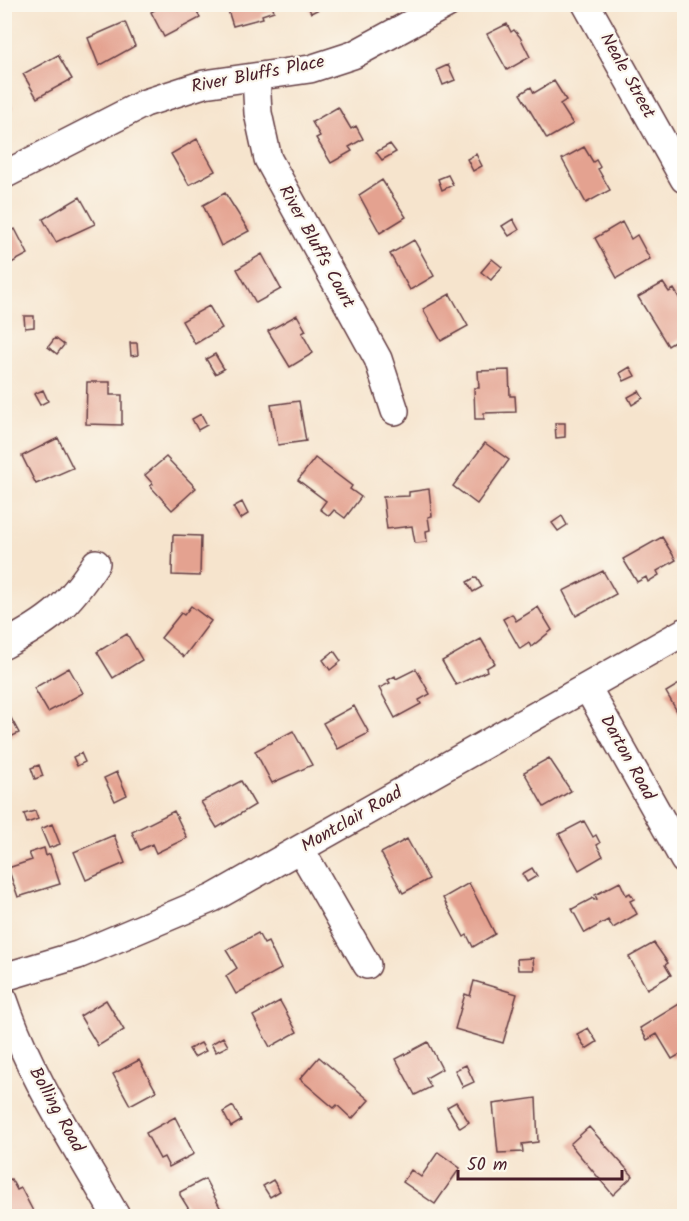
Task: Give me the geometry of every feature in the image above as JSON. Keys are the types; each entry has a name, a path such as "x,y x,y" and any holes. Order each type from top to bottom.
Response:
{"street":[{"name":"River Bluffs Place","path":"4,175 145,102 204,84 310,69 353,55 447,4"},
{"name":"Neale Street","path":"586,4 684,179"},
{"name":"River Bluffs Court","path":"256,77 258,113 268,159 378,359 395,411"},
{"path":"4,645 54,616 77,593 96,563"},
{"name":"Montclair Road","path":"4,977 78,955 213,898 684,632"},
{"name":"Darton Road","path":"587,687 684,860"},
{"path":"301,849 367,965"},
{"name":"Bolling Road","path":"4,1000 16,1035 35,1073 116,1216"}],"building":[{"path":"165,4 193,4 200,18 164,37 151,12"},
{"path":"226,4 272,4 274,11 262,15 263,18 233,26"},
{"path":"307,4 329,4 311,13"},
{"path":"125,22 135,46 99,66 88,38"},
{"path":"507,24 511,32 514,30 520,37 530,57 507,70 487,34"},
{"path":"58,55 72,79 37,98 23,74"},
{"path":"448,65 455,80 443,85 437,70"},
{"path":"554,81 566,100 560,104 573,124 547,139 520,94 531,87 534,93"},
{"path":"4,93 13,109 4,114"},
{"path":"338,107 351,129 356,126 363,139 349,147 352,151 331,163 316,138 320,136 312,122"},
{"path":"197,139 215,171 189,185 171,154"},
{"path":"390,144 396,152 382,160 376,152"},
{"path":"584,147 593,162 596,160 600,167 598,169 610,190 586,203 562,159"},
{"path":"476,154 482,166 473,171 467,159"},
{"path":"448,175 453,185 442,190 438,179"},
{"path":"382,180 406,217 380,233 359,195"},
{"path":"225,193 249,231 221,246 203,205"},
{"path":"80,197 95,224 56,242 43,219"},
{"path":"513,219 519,230 509,236 502,226"},
{"path":"622,222 631,239 637,235 650,259 617,278 595,238"},
{"path":"15,229 28,254 4,267 4,235"},
{"path":"414,240 434,276 410,290 390,254"},
{"path":"262,254 281,289 256,303 237,269"},
{"path":"492,259 502,267 491,280 481,272"},
{"path":"663,283 669,292 674,289 684,306 680,310 684,317 684,336 668,346 638,297"},
{"path":"450,294 468,326 441,341 423,309"},
{"path":"209,306 222,328 195,344 182,321"},
{"path":"297,315 306,331 302,333 313,353 290,367 268,331"},
{"path":"24,316 34,316 34,327 25,328"},
{"path":"55,338 64,345 57,354 48,347"},
{"path":"130,343 137,343 138,355 131,356"},
{"path":"215,354 224,369 215,374 206,359"},
{"path":"630,367 635,376 624,381 620,373"},
{"path":"509,370 510,396 515,396 516,412 484,413 484,419 475,419 474,388 479,388 478,371"},
{"path":"87,382 110,382 110,395 122,395 122,425 86,424"},
{"path":"43,390 48,401 40,405 34,394"},
{"path":"639,391 643,398 632,405 628,397"},
{"path":"299,401 306,441 278,445 271,405"},
{"path":"201,414 207,425 198,430 192,419"},
{"path":"555,423 565,423 565,437 556,438"},
{"path":"58,438 73,468 36,484 22,456"},
{"path":"485,443 509,460 477,504 453,486"},
{"path":"166,457 196,488 172,510 150,486 153,484 145,475"},
{"path":"315,458 352,486 350,489 361,497 345,518 334,510 329,516 320,509 326,501 298,480"},
{"path":"429,489 432,516 428,517 430,530 426,531 427,542 415,543 412,526 387,529 383,497 409,496 409,492"},
{"path":"242,502 248,514 240,519 233,507"},
{"path":"562,516 567,525 558,531 552,523"},
{"path":"173,535 201,536 200,576 172,575"},
{"path":"662,537 676,560 657,571 659,575 648,582 646,577 637,582 623,559"},
{"path":"603,571 616,594 576,616 563,591"},
{"path":"476,577 482,587 473,592 467,582"},
{"path":"191,606 211,621 184,657 161,638 181,613 184,615"},
{"path":"538,607 552,630 531,647 529,643 520,649 503,619 512,614 516,621"},
{"path":"127,634 142,660 113,678 97,652"},
{"path":"481,639 495,663 486,668 487,671 456,685 442,661"},
{"path":"334,651 341,661 330,670 323,660"},
{"path":"69,668 83,693 48,712 34,688"},
{"path":"416,669 430,694 419,700 421,704 395,718 379,688 390,683 388,680 395,676 396,679"},
{"path":"684,681 684,718 682,720 666,692"},
{"path":"4,705 19,733 4,740"},
{"path":"354,706 369,733 338,749 323,723"},
{"path":"293,731 312,765 272,783 255,751"},
{"path":"81,753 85,762 77,766 73,757"},
{"path":"549,758 571,791 544,807 524,772"},
{"path":"39,765 43,776 35,779 31,768"},
{"path":"117,772 127,795 115,801 104,778"},
{"path":"241,781 255,805 217,828 201,802"},
{"path":"35,811 38,819 27,823 24,814"},
{"path":"174,811 187,838 156,853 152,844 140,850 132,832"},
{"path":"584,821 593,837 596,835 600,843 597,845 603,856 579,870 559,834"},
{"path":"52,824 60,844 49,848 41,829"},
{"path":"114,835 125,863 86,880 74,852"},
{"path":"407,839 429,879 403,893 381,853"},
{"path":"44,848 46,856 50,854 60,884 18,897 8,868 32,860 29,853"},
{"path":"532,868 537,876 527,882 522,874"},
{"path":"620,882 626,895 630,893 634,899 630,901 637,914 613,928 608,920 585,933 572,909 593,898 597,899 595,895"},
{"path":"469,883 495,934 473,947 467,935 464,937 443,898"},
{"path":"258,933 264,944 268,942 281,969 236,994 226,976 237,968 226,950"},
{"path":"654,943 668,963 665,965 671,975 647,989 629,957"},
{"path":"533,958 534,970 518,970 517,959"},
{"path":"474,981 517,994 503,1043 455,1029 465,994 470,996"},
{"path":"106,1000 124,1030 98,1046 80,1016"},
{"path":"280,1001 297,1032 270,1047 253,1016"},
{"path":"684,1001 684,1052 672,1059 657,1034 647,1040 640,1028"},
{"path":"588,1028 597,1042 586,1049 577,1034"},
{"path":"223,1037 228,1046 216,1052 211,1044"},
{"path":"428,1042 442,1069 426,1078 431,1087 415,1095 396,1059"},
{"path":"201,1043 206,1051 194,1057 189,1049"},
{"path":"319,1057 369,1100 352,1119 337,1105 334,1108 300,1079"},
{"path":"139,1060 156,1091 130,1105 113,1074"},
{"path":"466,1065 474,1082 463,1087 455,1070"},
{"path":"536,1098 538,1142 522,1144 523,1152 498,1153 493,1104"},
{"path":"456,1102 469,1122 460,1128 447,1107"},
{"path":"233,1106 241,1121 231,1127 223,1112"},
{"path":"175,1117 194,1154 169,1167 164,1157 160,1159 146,1133"},
{"path":"589,1127 633,1176 613,1195 570,1144"},
{"path":"438,1152 460,1168 435,1204 403,1182 411,1170 421,1177"},
{"path":"11,1179 17,1190 21,1188 35,1215 4,1216 4,1182"},
{"path":"205,1179 224,1215 222,1216 193,1216 180,1195 180,1192"},
{"path":"273,1180 280,1191 270,1197 263,1186"}]}
